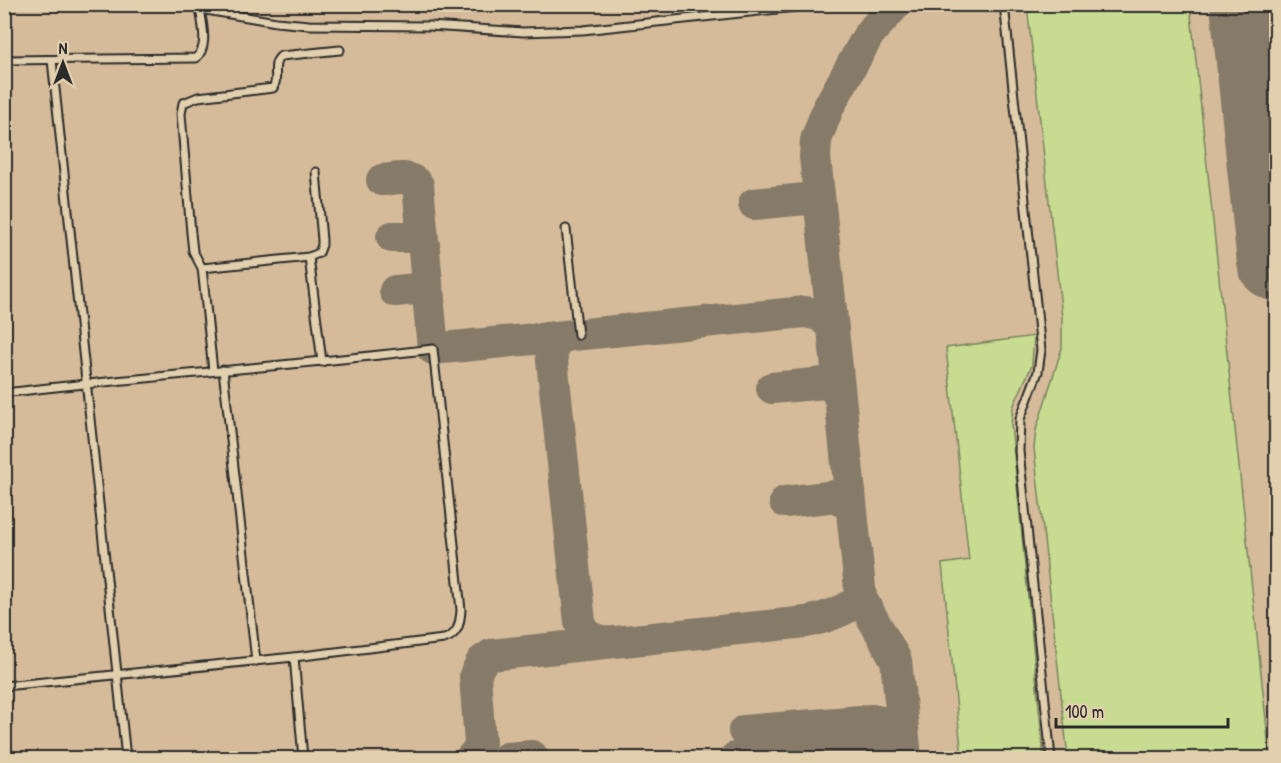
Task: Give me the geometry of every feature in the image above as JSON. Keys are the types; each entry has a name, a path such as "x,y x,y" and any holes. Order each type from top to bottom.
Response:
{"lane":[{"path":"4,60 196,58 201,52 204,40 200,7 276,22 309,25 429,26 523,32 583,30 823,4"},
{"path":"1004,4 1041,350 1038,372 1020,419 1019,451 1051,759"},
{"path":"213,371 202,268 194,251 191,233 181,114 183,103 198,97 273,88 276,83 275,64 281,56 340,50"},
{"path":"52,60 126,759"},
{"path":"202,268 309,257 319,253 322,245 316,172"},
{"path":"566,229 578,335"},
{"path":"309,257 322,362"},
{"path":"4,393 433,349 460,619 456,632 444,639 294,657 4,686"},
{"path":"223,370 256,661"},
{"path":"294,657 303,759"}],"shaded area":[{"path":"5,5 1276,5 1276,758 5,758"}],"green space":[{"path":"1027,5 1190,5 1270,758 1068,758 1034,448 1036,430 1062,348 1062,317"},
{"path":"1034,336 1032,365 1013,407 1011,424 1044,758 962,758 942,564 969,560 946,348"}],"taxiway":[{"path":"896,4 869,34 828,108 816,140 815,157 861,598 896,660 906,758"},
{"path":"382,180 406,178 418,185 433,349 805,312 820,315 832,327"},
{"path":"754,204 805,199 819,203"},
{"path":"392,237 416,237 424,245"},
{"path":"395,291 418,290 430,297"},
{"path":"564,337 557,340 551,351 580,622 589,636 605,642"},
{"path":"772,388 825,383 834,388 840,398"},
{"path":"785,502 836,496 851,507"},
{"path":"471,758 479,749 480,743 475,675 482,661 491,655 806,622 849,607 861,598"},
{"path":"744,731 872,720 891,724 904,739"},
{"path":"735,758 877,743 891,747 905,758"},
{"path":"507,758 532,756"}],"runway":[{"path":"1249,4 1276,262"}]}
